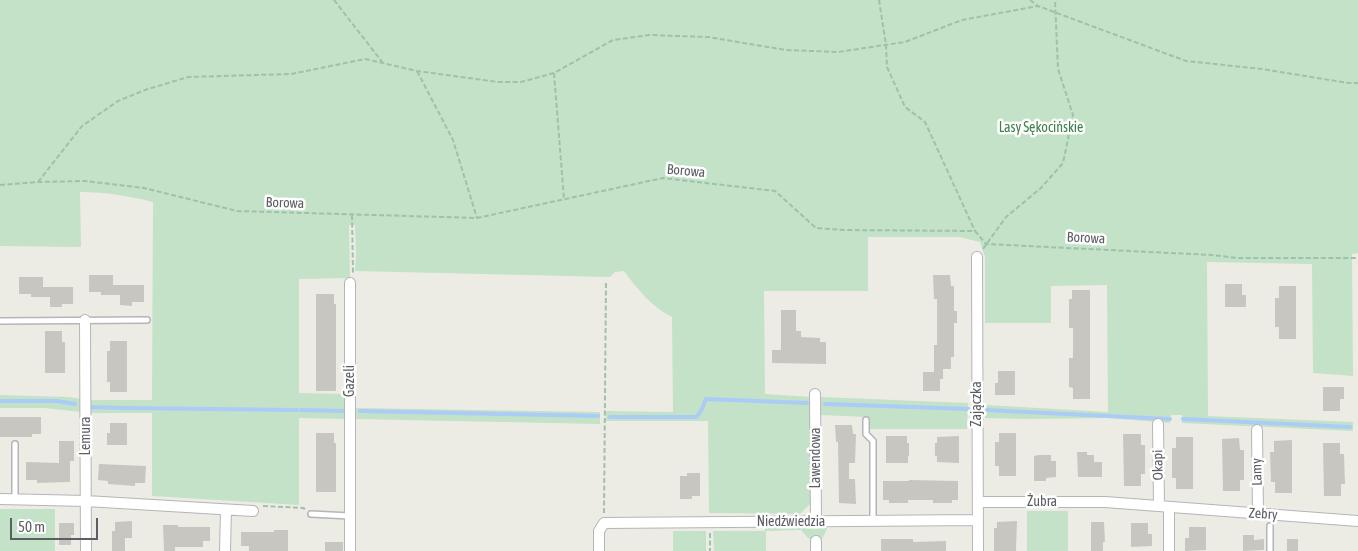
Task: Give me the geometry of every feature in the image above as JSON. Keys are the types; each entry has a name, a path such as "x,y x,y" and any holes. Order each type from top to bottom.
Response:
{"street":[{"name":"Zajączka","path":"977,257 978,551"},
{"name":"Gazeli","path":"350,283 350,551"},
{"name":"Lemura","path":"85,320 86,551"},
{"name":"Lawendowa","path":"815,394 816,521"},
{"name":"Okapi","path":"1158,424 1164,507"},
{"name":"Lamy","path":"1257,430 1258,513"},
{"path":"0,499 86,501 253,511"},
{"name":"Żubra","path":"978,502 1105,502"},
{"name":"Zebry","path":"1105,502 1358,521"},
{"path":"1164,507 1169,551"},
{"path":"225,551 226,510"},
{"name":"Niedźwiedzia","path":"604,523 978,520"},
{"path":"599,551 599,531 604,523"}],"lane":[{"path":"0,321 147,320"},
{"path":"866,420 866,434 873,442 873,520"},
{"path":"15,444 15,499"},
{"path":"311,514 350,516"},
{"path":"1270,526 1270,551"}],"path":[{"path":"334,0 383,63"},
{"path":"879,0 888,67 905,107 925,122 975,232 986,244"},
{"path":"1030,0 1038,6 1186,61 1262,69 1358,83"},
{"path":"977,257 1006,217 1041,188 1063,163 1073,115 1058,69 1055,0"},
{"path":"38,182 82,126 118,102 145,90 188,77 291,74 365,59 417,71 498,82 521,82 554,73 613,40 649,35 708,37 794,50 838,52 905,42 962,20 1038,6"},
{"path":"417,71 453,140 477,218"},
{"path":"554,73 564,199"},
{"name":"Borowa","path":"0,185 85,181 144,188 237,211 477,218 663,178 775,191 816,228 975,232"},
{"path":"350,283 353,283 352,215"},
{"name":"Borowa","path":"986,244 1136,250 1236,258 1358,258"},
{"path":"604,523 606,281"},
{"path":"253,511 262,506 303,508 311,514"},
{"path":"710,523 710,551"}],"green space":[{"name":"Lasy Sękocińskie","path":"0,0 1358,0 1358,253 1352,254 1353,376 1313,373 1312,264 1207,262 1208,416 1353,422 1353,431 1182,423 1182,415 1171,415 1170,423 1108,418 985,418 986,405 1108,412 1107,285 1051,286 1051,323 985,323 985,257 980,242 959,237 868,237 868,291 764,291 765,394 812,397 812,499 810,504 800,514 709,513 708,421 606,421 606,411 673,412 672,317 658,309 634,285 624,271 615,272 610,277 355,271 355,225 349,225 350,278 299,279 299,393 345,394 345,419 299,418 299,505 152,496 152,413 91,413 91,400 152,400 153,202 117,195 80,192 81,247 0,246"},
{"path":"0,395 81,399 81,412 44,408 0,408"},
{"path":"821,397 968,403 967,429 869,429 868,417 821,415"},
{"path":"355,408 600,412 600,424 355,419"},
{"path":"0,509 55,509 55,551 0,551"},
{"path":"1027,511 1068,511 1068,551 1027,551"},
{"path":"827,525 822,539 809,539 801,530 766,531 766,551 714,551 713,531 765,531 765,526"},
{"path":"673,531 706,531 706,551 673,551"}],"building":[{"path":"89,275 113,275 113,285 144,285 144,302 132,302 132,306 120,305 120,295 101,295 101,292 89,292"},
{"path":"933,275 950,275 951,286 954,286 954,311 957,311 957,323 954,323 954,357 951,357 951,369 943,369 943,379 940,379 940,391 923,391 923,372 934,372 934,345 937,345 937,299 934,299"},
{"path":"19,277 43,277 43,287 73,287 73,304 62,304 62,307 50,307 50,297 31,297 31,294 19,294"},
{"path":"1225,284 1242,284 1242,295 1246,295 1246,307 1225,307"},
{"path":"1279,286 1296,286 1296,339 1279,339 1279,327 1275,327 1275,298 1279,298"},
{"path":"1072,290 1090,290 1090,399 1073,399 1073,388 1069,387 1069,358 1073,358 1073,328 1069,328 1069,299 1072,299"},
{"path":"316,294 334,294 334,304 336,304 336,391 316,391"},
{"path":"781,310 796,310 796,331 801,331 801,337 820,338 820,342 826,342 826,364 772,363 772,350 781,350"},
{"path":"45,331 62,331 62,342 65,342 65,373 45,373"},
{"path":"110,341 127,341 127,392 110,392 110,382 107,382 107,351 110,351"},
{"path":"998,371 1015,371 1015,395 995,395"},
{"path":"1323,387 1344,387 1344,399 1340,399 1340,411 1323,411"},
{"path":"0,417 41,417 41,434 32,434 32,437 0,437"},
{"path":"110,423 127,423 127,445 107,445 107,433 110,433"},
{"path":"835,425 852,425 853,434 856,434 855,463 849,463 849,479 855,479 856,504 839,503 838,442 836,442"},
{"path":"316,433 334,433 334,443 336,443 336,492 316,492"},
{"path":"999,433 1016,433 1016,476 999,476 999,466 995,466 995,442 999,442"},
{"path":"1123,434 1141,434 1141,445 1145,445 1145,474 1141,474 1141,486 1124,486"},
{"path":"886,436 907,436 907,443 909,443 908,463 886,463"},
{"path":"959,436 959,463 937,462 935,443 937,443 937,437"},
{"path":"1176,437 1193,437 1193,489 1176,489 1176,478 1172,478 1172,448 1176,448"},
{"path":"1239,438 1240,450 1244,450 1244,480 1240,480 1240,491 1223,491 1222,439"},
{"path":"1292,440 1292,493 1275,493 1275,482 1271,482 1270,452 1274,452 1274,441"},
{"path":"59,441 74,441 74,461 70,461 70,482 37,483 37,480 26,480 26,462 59,463"},
{"path":"1323,443 1340,443 1340,454 1344,454 1345,484 1341,484 1341,496 1324,496"},
{"path":"1077,452 1087,452 1087,455 1094,455 1094,462 1102,462 1102,477 1078,477"},
{"path":"1051,455 1051,461 1056,461 1056,477 1046,478 1046,481 1034,481 1034,456"},
{"path":"99,464 146,466 145,483 135,483 135,486 108,484 108,481 98,480"},
{"path":"687,473 700,473 700,496 692,496 692,499 680,499 680,476 687,476"},
{"path":"883,481 958,481 958,500 952,500 952,503 933,503 933,500 908,500 908,503 889,503 889,500 883,500"},
{"path":"132,521 132,538 125,538 125,551 112,551 112,531 115,531 115,522"},
{"path":"1017,521 1016,551 994,551 994,528 997,528 997,522"},
{"path":"1091,522 1104,522 1105,542 1103,542 1103,551 1091,551"},
{"path":"59,523 74,523 74,535 71,535 71,545 59,545"},
{"path":"1131,523 1148,523 1148,534 1152,534 1152,546 1131,547"},
{"path":"163,525 210,527 210,541 203,541 203,547 175,547 175,551 164,551"},
{"path":"1189,527 1206,527 1206,550 1185,551 1185,538 1189,538"},
{"path":"274,530 288,530 288,551 249,551 249,546 241,546 241,532 274,532"},
{"path":"1243,535 1254,535 1254,540 1264,539 1264,550 1243,551"},
{"path":"881,539 913,539 913,542 946,541 946,551 881,551"},
{"path":"1287,539 1298,539 1298,551 1287,551"},
{"path":"325,542 343,542 343,551 325,551"}],"waterway":[{"path":"610,417 696,417 706,399 807,403"},
{"path":"0,401 57,401 75,404"},
{"path":"825,404 969,409"},
{"path":"90,407 297,410"},
{"path":"301,410 343,411"},
{"path":"985,410 1170,419"},
{"path":"360,411 598,416"},
{"path":"1183,419 1350,427"}]}
